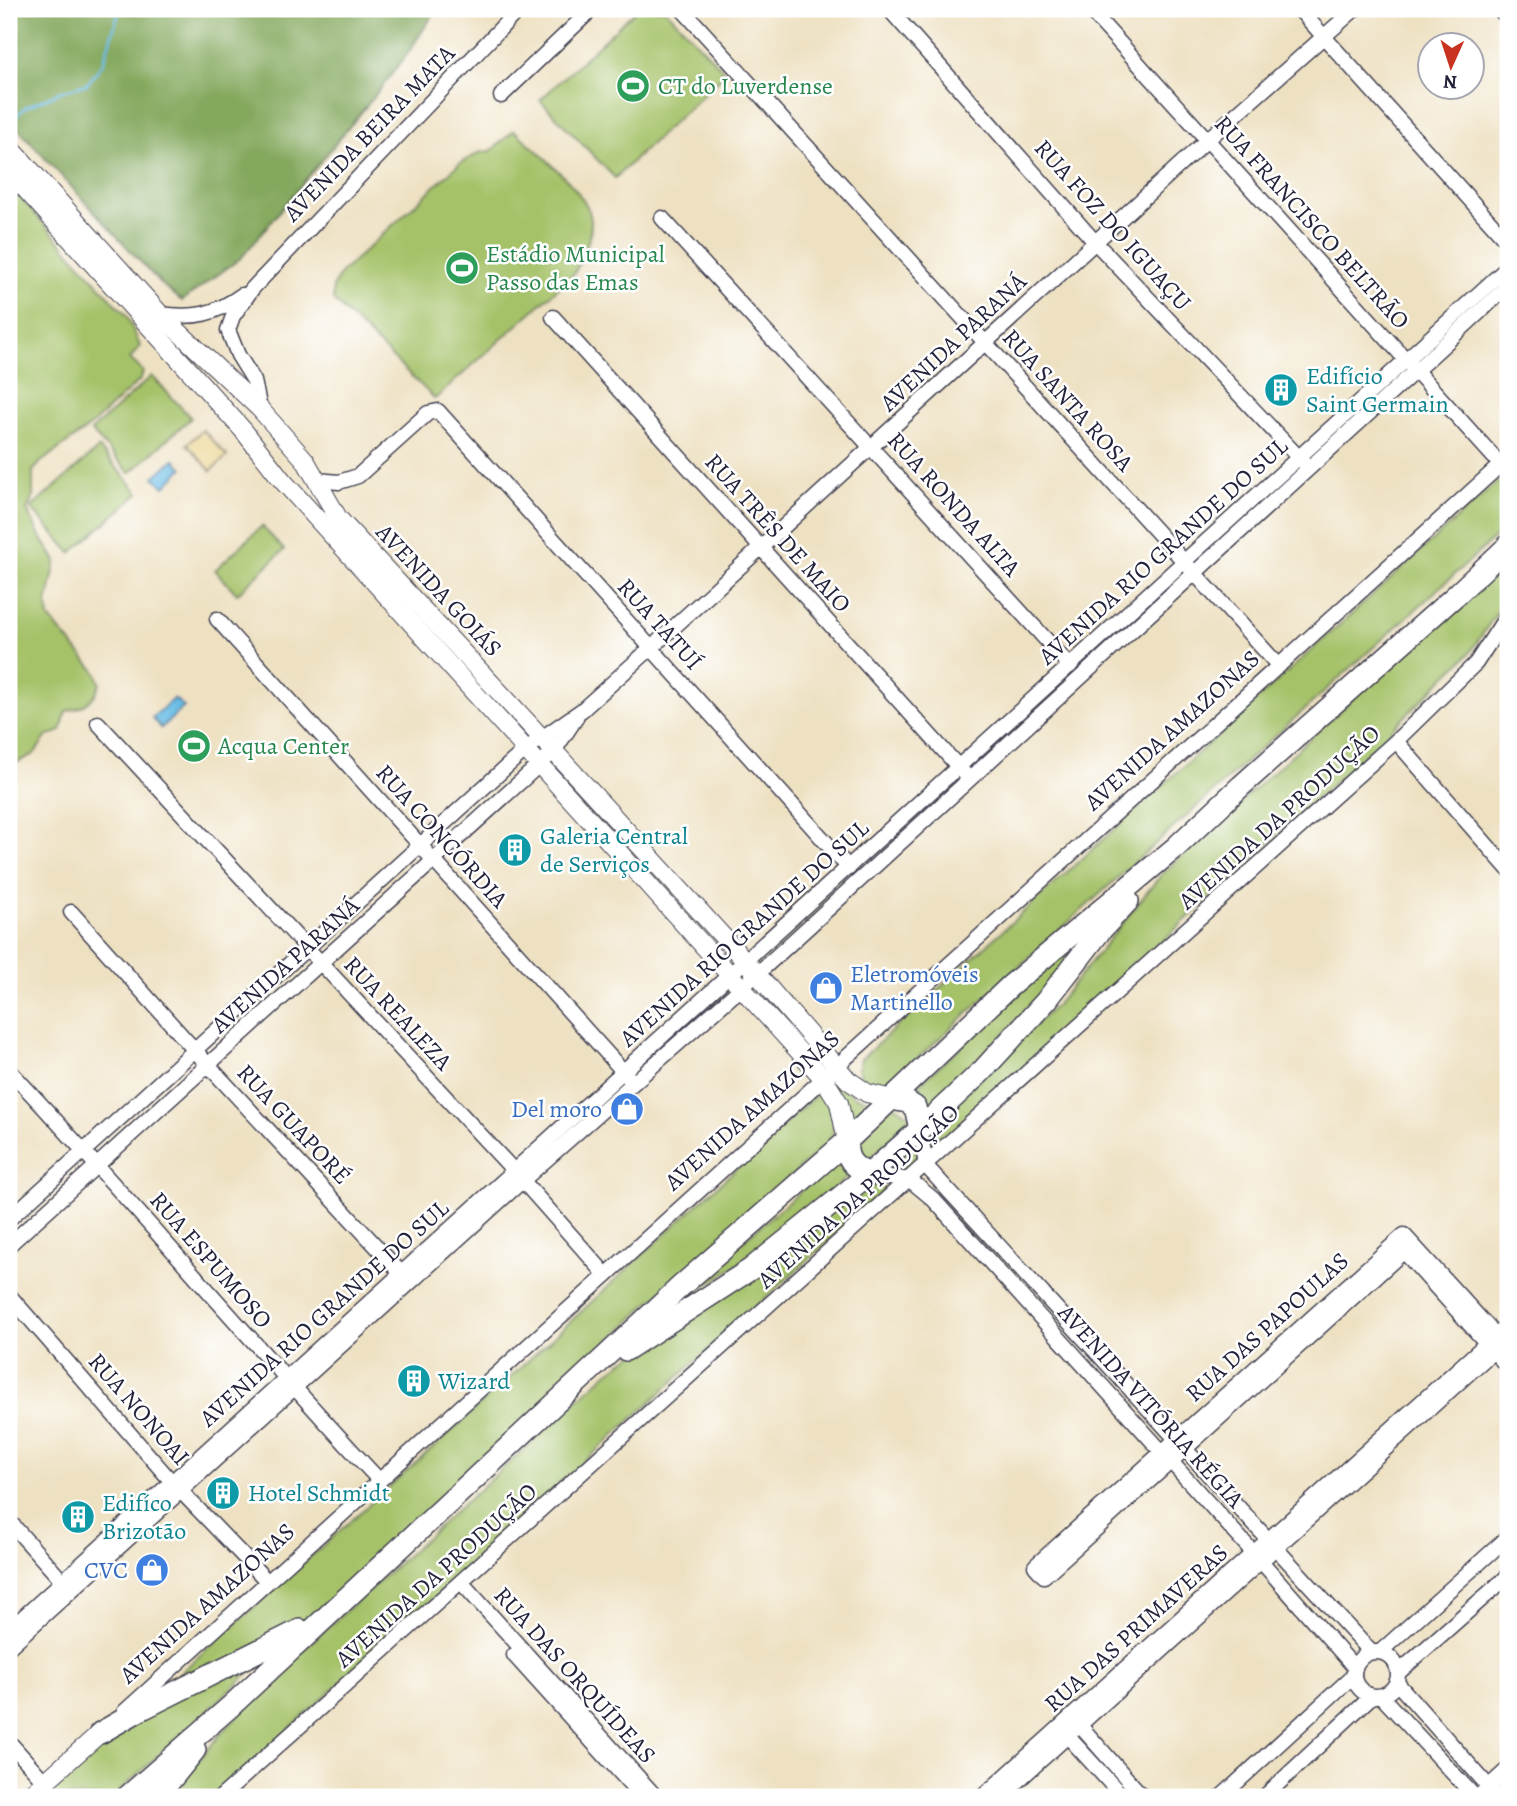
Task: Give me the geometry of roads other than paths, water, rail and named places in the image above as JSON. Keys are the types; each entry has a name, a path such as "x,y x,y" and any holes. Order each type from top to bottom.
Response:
{"highway":[{"path":"127,1797 232,1705 681,1286 847,1141 1010,986 1176,847 1508,545"},
{"path":"580,1380 751,1269 869,1174 920,1129 982,1071 1046,1001 1101,930 1172,855 1176,847"},
{"path":"892,1099 915,1107 920,1129"},
{"path":"847,1141 849,1161 869,1174"},
{"path":"100,1733 140,1710 321,1620"},
{"path":"157,1797 232,1705"}],"main road":[{"name":"AVENIDA GOIÁS","path":"9,146 160,314 263,412 305,460 338,518 757,974 830,1073"},
{"name":"AVENIDA GOIÁS","path":"9,171 243,430 251,444 292,491 526,749 736,979 830,1073"},
{"path":"243,430 263,412"},
{"path":"292,491 309,488 317,480"},
{"path":"830,1073 848,1080 867,1093 892,1099"},
{"path":"830,1073 847,1141"},
{"name":"AVENIDA AMAZONAS","path":"28,1797 100,1733"}],"street":[{"name":"AVENIDA BEIRA MATA","path":"263,412 254,381 238,355 228,330 233,316 252,289 519,9"},
{"path":"501,96 592,9"},
{"name":"RUA SANTA ROSA","path":"682,9 1279,666"},
{"name":"RUA FOZ DO IGUAÇU","path":"888,9 1095,242 1304,463"},
{"name":"RUA FRANCISCO BELTRÃO","path":"1089,9 1411,365 1505,462"},
{"path":"1299,9 1508,242"},
{"name":"AVENIDA PARANÁ","path":"9,1219 526,749 582,710 651,648 1207,140 1355,9"},
{"path":"1499,9 1508,18"},
{"name":"RUA RONDA ALTA","path":"662,218 1070,666"},
{"name":"AVENIDA RIO GRANDE DO SUL","path":"736,979 757,974 969,779 1190,568 1411,365 1508,267"},
{"name":"AVENIDA RIO GRANDE DO SUL","path":"1411,365 1508,286"},
{"name":"AVENIDA BEIRA MATA","path":"160,314 188,317 203,315 218,310 252,289"},
{"name":"RUA TRÊS DE MAIO","path":"552,317 969,779"},
{"name":"RUA TATUÍ","path":"317,480 340,482 358,476 428,413 438,411 849,868"},
{"name":"AVENIDA AMAZONAS","path":"100,1733 1505,462"},
{"name":"AVENIDA RIO GRANDE DO SUL","path":"9,1647 289,1383 736,979 744,960 1070,666 1190,568"},
{"name":"AVENIDA DA PRODUÇÃO","path":"221,1797 1396,741 1476,663 1508,614"},
{"name":"RUA CONCÓRDIA","path":"217,619 628,1078"},
{"name":"AVENIDA PARANÁ","path":"9,1245 554,751 582,710"},
{"name":"RUA REALEZA","path":"98,723 308,947 606,1275"},
{"path":"1396,741 1508,869"},
{"name":"RUA GUAPORÉ","path":"71,912 208,1065 401,1273"},
{"name":"RUA ESPUMOSO","path":"9,1070 379,1480"},
{"path":"920,1129 926,1166"},
{"name":"AVENIDA VITÓRIA RÉGIA","path":"926,1166 1271,1543 1375,1652"},
{"path":"869,1174 910,1180"},
{"name":"AVENIDA RIO GRANDE DO SUL","path":"289,1383 401,1273 518,1177"},
{"name":"AVENIDA VITÓRIA RÉGIA","path":"910,1180 933,1199 1257,1556 1354,1671"},
{"name":"RUA DAS PAPOULAS","path":"1039,1571 1404,1243 1499,1343"},
{"name":"RUA NONOAI","path":"9,1295 177,1486 267,1581"},
{"name":"RUA DAS PRIMAVERAS","path":"1000,1797 1076,1721 1271,1543 1499,1343 1508,1324"},
{"path":"1499,1343 1508,1367"},
{"name":"AVENIDA RIO GRANDE DO SUL","path":"9,1630 177,1486"},
{"path":"9,1521 63,1581"},
{"path":"1221,1797 1354,1671 1363,1656 1375,1652 1508,1537"},
{"path":"1264,1797 1376,1696 1393,1689 1398,1678 1508,1576"},
{"name":"RUA DAS ORQUÍDEAS","path":"457,1586 646,1795"},
{"path":"1375,1652 1394,1661 1398,1678 1496,1795"},
{"path":"1354,1671 1358,1688 1376,1696 1476,1797 1496,1795 1508,1787"},
{"path":"1076,1721 1143,1797"},
{"path":"1065,1732 1123,1797"},
{"name":"RUA DAS PRIMAVERAS","path":"982,1797 1065,1732"},
{"path":"9,1742 46,1782"},
{"path":"1496,1795 1508,1769"}],"water":[{"path":"174,459 183,468 164,487 154,477"},
{"path":"174,698 184,707 161,728 152,718"}],"waterway":[{"path":"15,117 26,107 62,91 87,84 103,63 120,9"}],"place":[{"name":"CT do Luverdense","path":"633,86"},
{"name":"Estádio Municipal Passo das Emas","path":"462,268"},
{"name":"Edifício Saint Germain","path":"1281,390"},
{"name":"Acqua Center","path":"194,746"},
{"name":"Galeria Central de Serviços","path":"515,850"},
{"name":"Eletromóveis Martinello","path":"826,988"},
{"name":"Del moro","path":"627,1109"},
{"name":"Wizard","path":"414,1381"},
{"name":"Hotel Schmidt","path":"223,1493"},
{"name":"Edifíco Brizotão","path":"78,1517"},
{"name":"CVC","path":"152,1570"}]}
